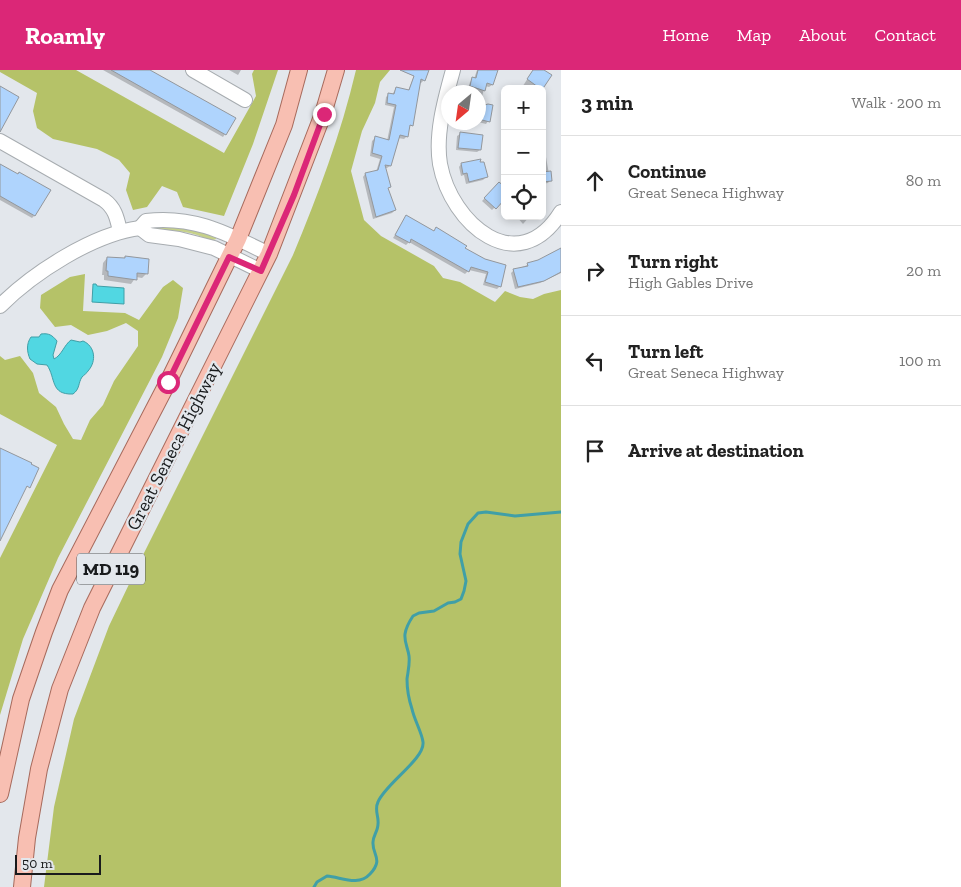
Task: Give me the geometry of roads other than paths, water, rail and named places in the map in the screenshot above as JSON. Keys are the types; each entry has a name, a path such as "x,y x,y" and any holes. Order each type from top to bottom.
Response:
{"main road":[{"name":"Great Seneca Highway","path":"0,794 21,699 60,590 238,239 284,125 299,70"},
{"name":"Great Seneca Highway","path":"22,887 27,838 39,768 60,689 92,608 270,254 324,114 336,70"}],"street":[{"path":"192,70 245,100"},
{"path":"453,70 440,129 439,153 444,180 459,210 482,234 497,241 512,243 525,242 540,236 555,222 561,212"},
{"path":"0,140 104,200 116,214 120,231"},
{"path":"0,306 22,286 78,250 104,236 140,228 146,221 176,219 196,223 270,254"},
{"path":"140,228 149,235 179,239 214,248 261,271"}],"water":[{"path":"93,284 124,288 124,304 92,302"},
{"path":"41,334 50,335 57,341 53,355 54,359 71,340 83,341 90,346 94,358 93,363 82,377 77,390 73,394 60,392 47,365 37,364 30,359 28,342 31,337 39,337"}],"waterway":[{"path":"314,887 317,882 327,876 355,881 365,878 374,869 377,861 373,842 378,827 376,808 378,802 388,787 418,756 423,742 408,691 409,659 405,640 406,629 413,616 419,613 434,611 448,603 461,599 466,581 460,554 461,542 468,524 478,513 486,512 515,516 561,512"}]}
